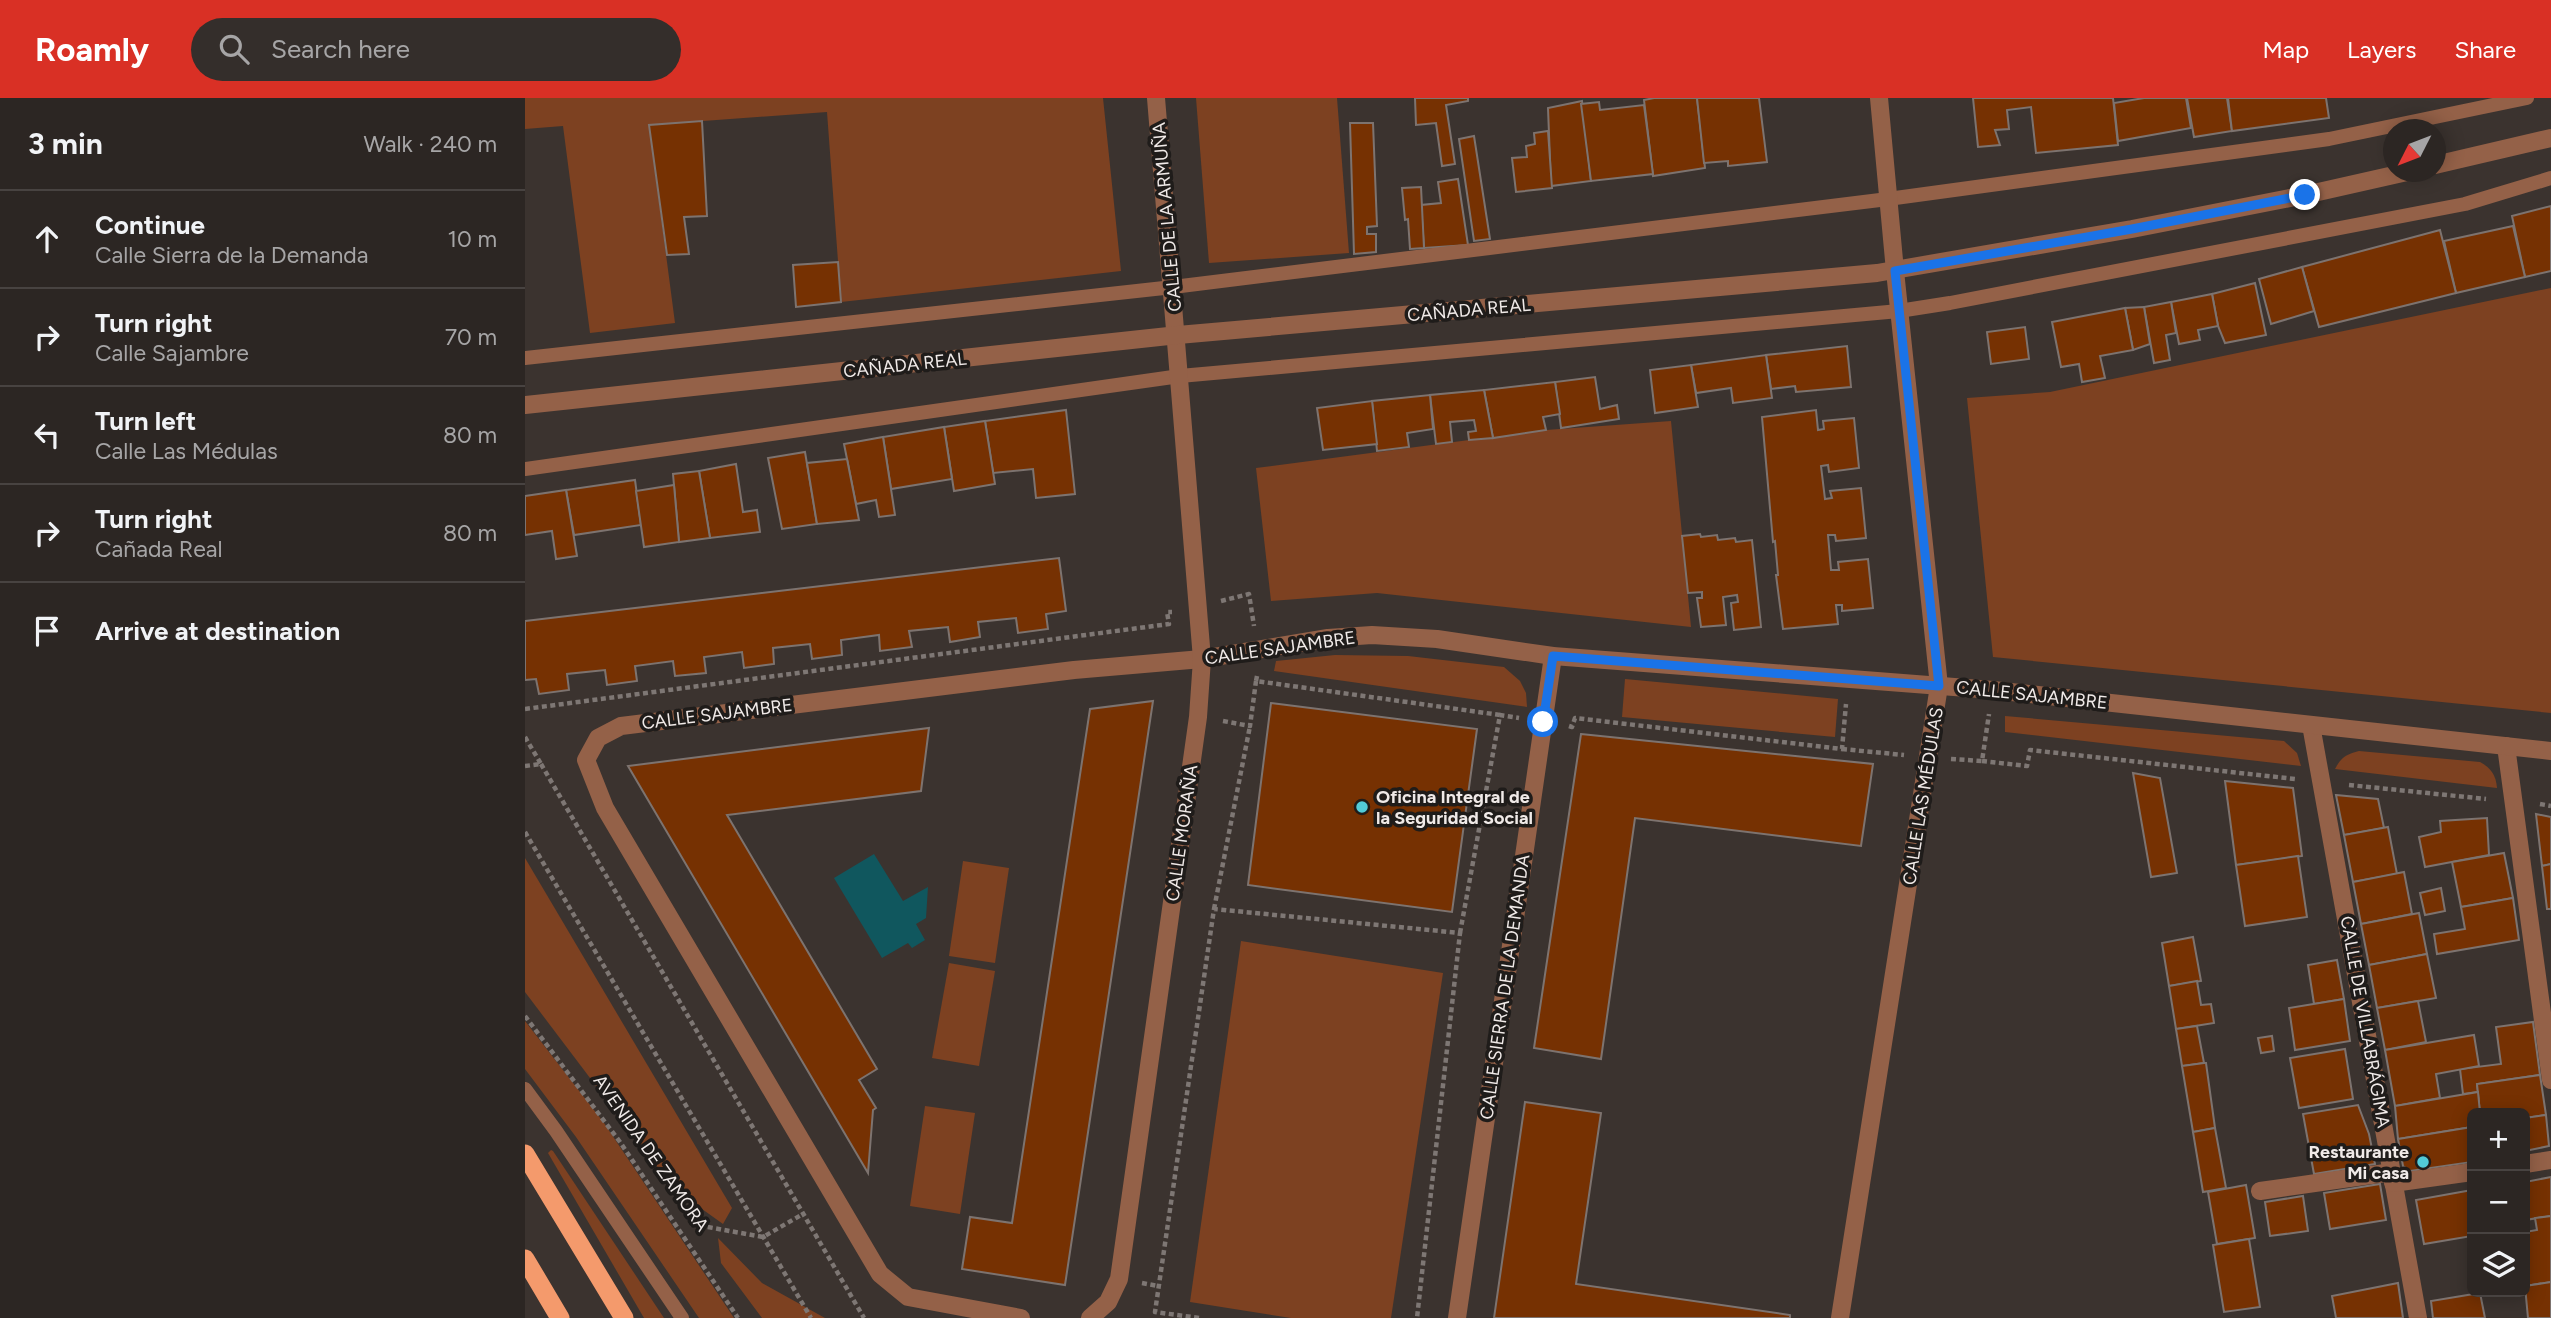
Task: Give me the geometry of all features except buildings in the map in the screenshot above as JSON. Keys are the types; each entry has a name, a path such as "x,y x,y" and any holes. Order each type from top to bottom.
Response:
{"highway":[{"path":"525,1154 624,1318"},
{"path":"525,1259 560,1318"}],"street":[{"name":"CALLE DE LA ARMUÑA","path":"1156,98 1178,335"},
{"name":"CALLE LAS MÉDULAS","path":"1840,1318 1939,686 1879,98"},
{"path":"2446,162 2551,138"},
{"name":"CAÑADA REAL","path":"525,405 1178,335 1895,271 2132,229 2383,177"},
{"name":"CALLE MORAÑA","path":"1090,1318 1108,1302 1119,1279 1198,717 1202,659 1178,335"},
{"name":"CALLE SAJAMBRE","path":"1021,1318 908,1297 880,1274 605,808 586,760 598,738 621,726 1074,670 1202,659 1328,638 1372,635 1437,639 1553,656 1939,686 2551,751"},
{"name":"CALLE SIERRA DE LA DEMANDA","path":"1457,1318 1553,656"},
{"name":"CALLE DE VILLABRÁGIMA","path":"2312,725 2418,1318"},
{"path":"2507,746 2544,977 2551,1080"},
{"path":"2530,1163 2551,1160"},
{"path":"2260,1191 2467,1172"}],"lane":[{"path":"525,358 1173,287 1888,199 2329,139 2528,98"},
{"path":"525,470 1181,376 1899,311 2465,204 2551,178"},
{"path":"525,1090 557,1130 682,1318"}],"path":[{"path":"525,709 1169,624 1167,612 1249,594 1258,650 1256,681 1250,726 1214,909 1154,1315 1199,1318"},
{"path":"1256,681 1572,727 1574,718 1842,749 1849,678"},
{"path":"1417,1318 1460,933 1500,715"},
{"path":"1198,717 1250,726"},
{"path":"525,737 864,1318"},
{"path":"1982,761 2027,766 2030,750 2551,806"},
{"path":"525,766 541,764"},
{"path":"525,832 810,1318"},
{"path":"1214,909 1460,933"},
{"name":"AVENIDA DE ZAMORA","path":"525,1016 620,1142 738,1318"},
{"path":"691,1224 763,1237 803,1214"}],"shaded area":[{"path":"525,98 1103,98 1121,271 841,302 827,112 649,125 675,323 590,333 563,126 525,129"},
{"path":"1196,98 1337,98 1349,253 1209,263"},
{"path":"2551,288 2551,713 1993,657 1967,398 2050,392"},
{"path":"1671,421 1691,627 1377,593 1271,601 1256,468 1546,430"},
{"path":"1335,655 1408,656 1504,667 1520,681 1526,693 1527,707 1274,671 1276,661"},
{"path":"1625,679 1838,699 1835,737 1622,717"},
{"path":"2005,716 2284,741 2297,753 2301,766 2005,732"},
{"path":"2359,751 2480,762 2492,772 2497,788 2335,769 2345,757"},
{"path":"525,858 732,1208 723,1224 674,1189 525,992"},
{"path":"963,861 1009,868 995,963 949,956"},
{"path":"1241,941 1443,973 1391,1318 1291,1318 1190,1302"},
{"path":"949,963 995,971 979,1066 932,1058"},
{"path":"525,1021 604,1123 734,1318 699,1318 576,1137 525,1069"},
{"path":"925,1106 975,1113 960,1214 910,1206"},
{"path":"551,1150 664,1318 644,1318 548,1153"},
{"path":"718,1238 762,1283 825,1318 762,1318 721,1263"}],"water":[{"path":"874,854 903,901 928,887 926,918 916,924 925,940 912,948 908,943 882,958 834,878"}],"place":[{"name":"Oficina Integral de la Seguridad Social","path":"1362,807"},
{"name":"Restaurante Mi casa","path":"2423,1162"}],"route":[{"path":"1543,722 1553,656 1939,686 1895,271 2305,195"}]}
